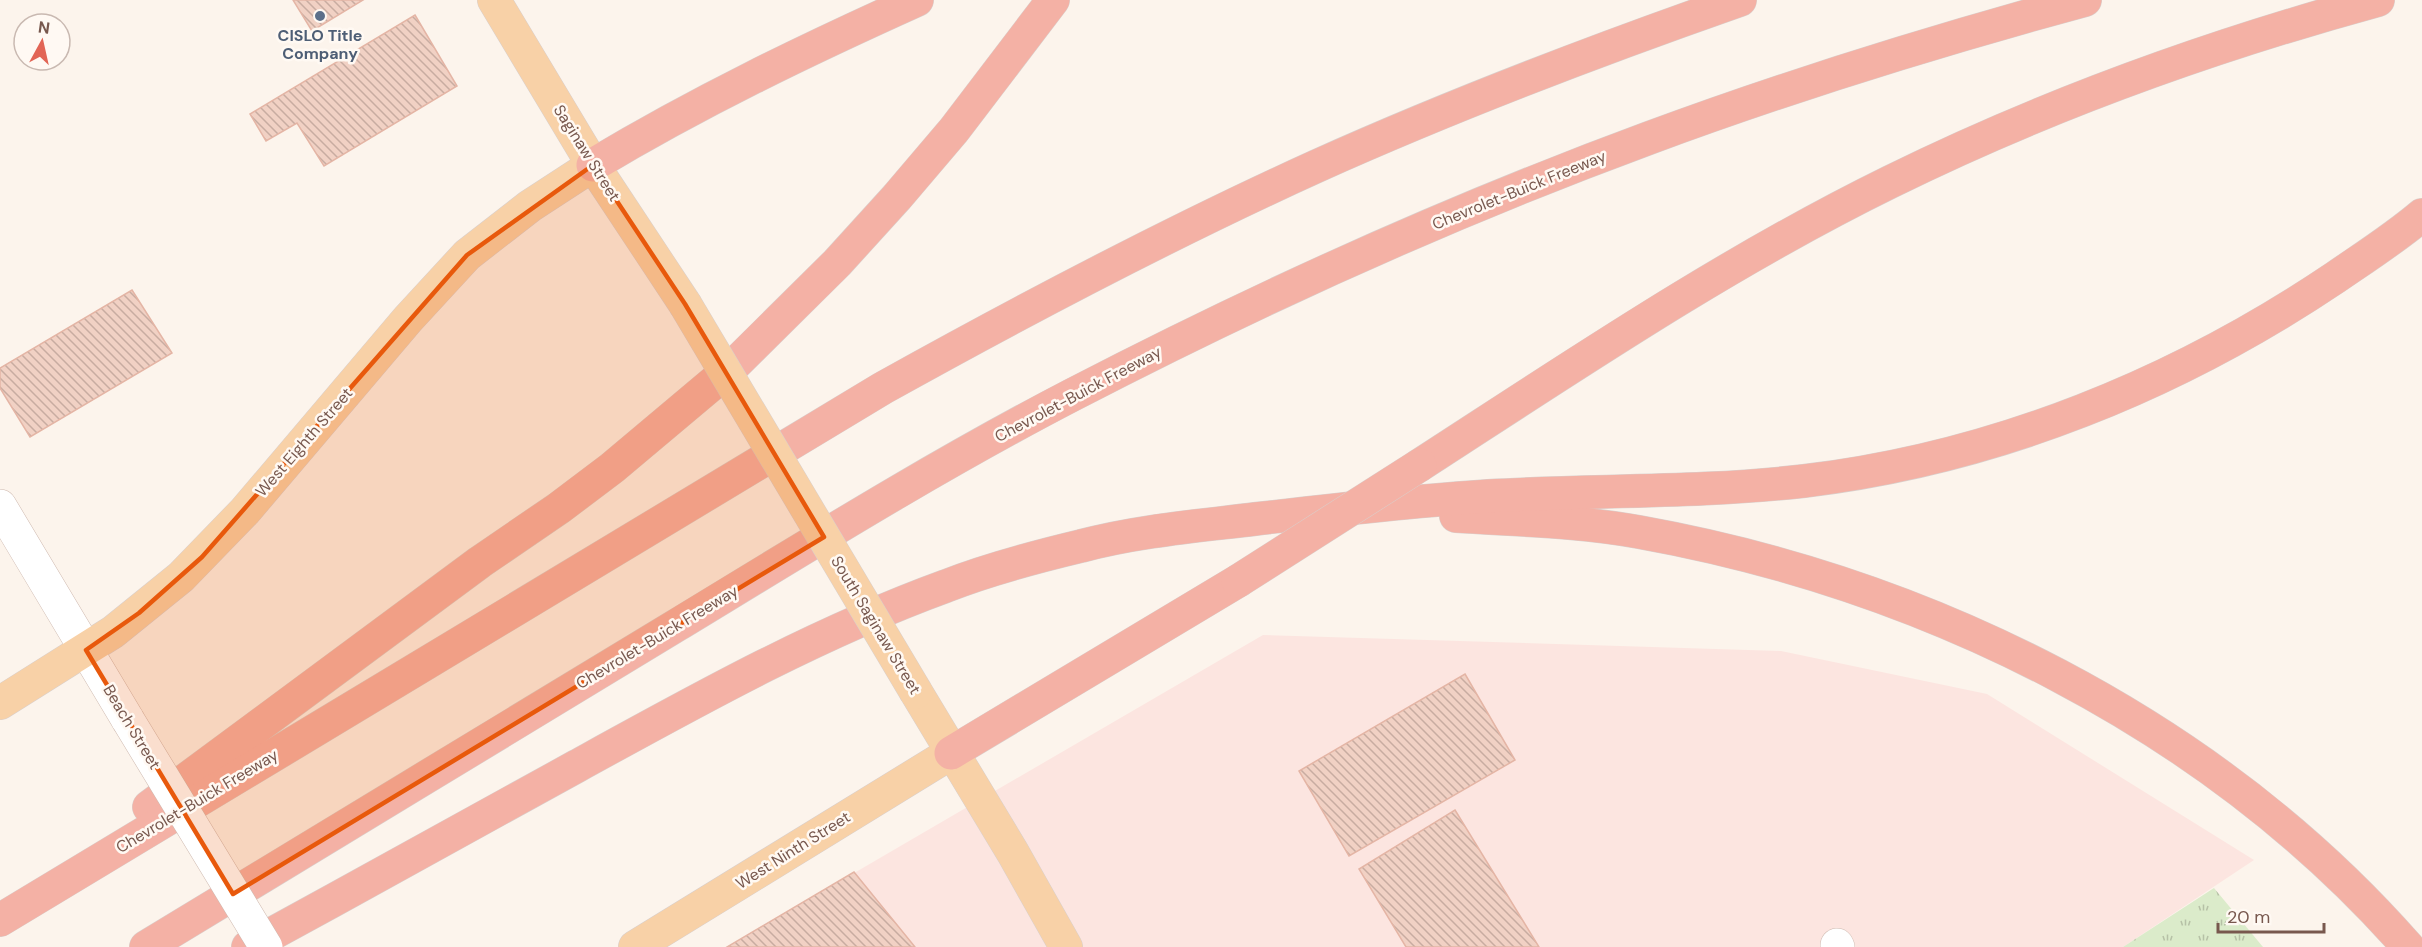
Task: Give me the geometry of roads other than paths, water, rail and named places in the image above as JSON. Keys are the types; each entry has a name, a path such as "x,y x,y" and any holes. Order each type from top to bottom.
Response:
{"highway":[{"path":"593,165 706,100 918,0"},
{"path":"0,918 480,562 568,502 707,389 837,263 897,197 954,130 1053,0"},
{"name":"Chevrolet-Buick Freeway","path":"0,918 842,412 1030,306 1318,166 1468,102 1616,43 1740,0"},
{"name":"Chevrolet-Buick Freeway","path":"146,947 771,568 921,480 1065,399 1193,334 1296,284 1458,213 1650,137 1954,36 2085,0"},
{"path":"951,753 1238,581 1683,297 1816,220 1888,182 2020,122 2153,70 2256,36 2378,0"},
{"path":"248,947 664,718 766,665 882,611 951,584 1088,544 1153,532 1311,513 1489,496 1733,487 1806,480 1881,469 1950,453 2015,435 2077,414 2192,363 2305,298 2422,216"},
{"path":"1311,513 1444,515 1563,522 1638,532 1792,567 1874,594 1949,623 2024,658 2094,695 2164,737 2229,784 2289,832 2346,883 2408,947"}],"main road":[{"name":"Saginaw Street","path":"494,0 593,165 685,304"},
{"name":"West Eighth Street","path":"0,703 86,650 139,613 202,557 245,511 408,319 467,255 530,206 593,165"},
{"name":"South Saginaw Street","path":"685,304 951,753 1013,852 1066,947"},
{"name":"West Ninth Street","path":"635,947 951,753"}],"street":[{"name":"Beach Street","path":"0,506 266,947"}],"place":[{"name":"CISLO Title Company","path":"320,16"}]}
